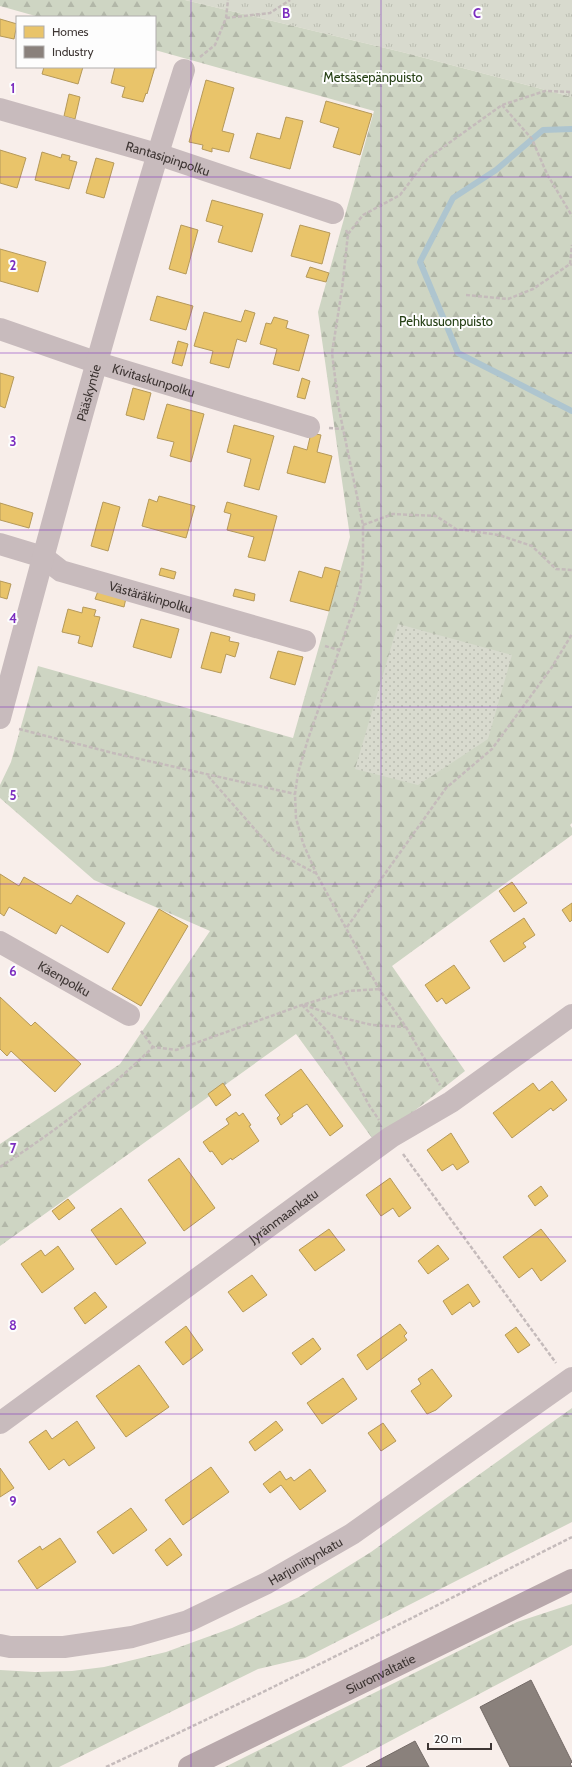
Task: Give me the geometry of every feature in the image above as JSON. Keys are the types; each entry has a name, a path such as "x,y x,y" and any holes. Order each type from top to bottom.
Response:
{"main road":[{"name":"Siuronvaltatie","path":"189,1767 572,1580"}],"street":[{"name":"Pääskyntie","path":"8,723 43,557 157,154 184,70"},
{"name":"Rantasipinpolku","path":"0,109 157,154 333,213"},
{"name":"Kivitaskunpolku","path":"0,329 98,363 309,427"},
{"name":"Västäräkinpolku","path":"0,544 43,557 61,571 305,641"},
{"name":"Käenpolku","path":"0,942 129,1015"},
{"name":"Jyränmaankatu","path":"0,1423 391,1137 451,1102 572,1015"},
{"name":"Harjuniitynkatu","path":"0,1645 10,1647 64,1647 132,1637 188,1621 267,1583 352,1534 567,1370"}],"path":[{"path":"184,70 215,45 226,18 228,0"},
{"path":"226,18 270,13 290,0"},
{"path":"348,234 363,215 400,195 428,158 502,105 545,91 572,92"},
{"path":"502,105 532,140 547,174 572,216"},
{"path":"333,213 342,221 348,234 342,289 332,353 341,416 363,525 363,560 360,591 308,739 298,773 295,794 296,818 303,843 316,873 347,927 379,989 406,1027 451,1102"},
{"path":"466,295 508,298 533,289 571,265 572,245"},
{"path":"363,525 393,514 436,516 456,529 499,535 532,546 556,569 572,570"},
{"path":"347,927 446,788 492,749 552,667 572,634"},
{"path":"8,723 113,753 208,776 295,794"},
{"path":"208,776 274,851 316,873"},
{"path":"129,1015 153,1047 176,1050 302,1005 349,991 379,989"},
{"path":"302,1005 339,1017 372,1025 406,1027"},
{"path":"302,1005 331,1035 369,1105 391,1137 557,1365 567,1370"},
{"path":"0,1167 34,1145 127,1072 153,1047"},
{"path":"106,1767 190,1728 378,1636 572,1537"}],"green space":[{"name":"Pehkusuonpuisto","path":"0,0 185,0 406,53 572,97 572,823 570,825 572,828 572,835 392,966 465,1071 375,1142 296,1034 0,1246 0,1144 120,1064 210,931 94,880 0,798 0,785 11,762 38,666 293,738 350,537 318,312 374,111 156,50 156,16 35,16 0,6"},
{"path":"185,0 572,0 572,97 406,53"},
{"path":"398,624 512,655 488,739 418,785 355,769"},
{"path":"572,1408 572,1522 305,1658 258,1669 59,1767 0,1767 0,1670 35,1672 72,1671 104,1667 166,1652 232,1628 299,1597 371,1552"},
{"path":"572,1604 572,1645 341,1767 225,1767 517,1622"}],"building: Homes":[{"path":"0,19 16,24 14,39 0,36"},
{"path":"44,68 83,68 78,84 42,74"},
{"path":"115,68 155,68 143,102 122,97 125,87 111,83"},
{"path":"206,80 234,88 222,131 234,134 229,152 212,148 212,152 202,149 203,145 189,142"},
{"path":"69,94 80,97 75,119 64,116"},
{"path":"326,101 372,114 360,155 333,147 339,128 320,122"},
{"path":"286,117 303,121 290,169 250,158 257,133 280,139"},
{"path":"0,150 26,158 17,188 0,183"},
{"path":"42,152 61,158 62,154 70,156 69,160 77,162 69,189 35,180"},
{"path":"96,158 114,163 104,198 86,193"},
{"path":"212,200 263,214 252,252 218,242 223,226 206,221"},
{"path":"181,225 198,230 186,274 169,269"},
{"path":"300,225 330,233 322,264 291,256"},
{"path":"0,249 46,262 38,292 0,281"},
{"path":"310,267 329,273 326,282 306,277"},
{"path":"157,296 193,306 186,330 150,320"},
{"path":"245,310 255,313 246,342 237,339 229,368 210,363 213,351 194,346 204,312 241,322"},
{"path":"274,317 288,321 286,328 309,335 299,371 273,364 277,349 260,344 266,323 271,324"},
{"path":"178,341 188,344 182,366 172,363"},
{"path":"0,373 14,377 5,408 0,406"},
{"path":"302,378 310,381 305,399 297,397"},
{"path":"133,388 151,393 144,420 126,415"},
{"path":"167,404 204,414 191,462 170,456 174,442 157,438"},
{"path":"234,425 274,436 259,490 244,486 251,459 227,452"},
{"path":"311,433 321,435 317,452 332,456 325,483 287,473 294,446 307,450"},
{"path":"159,496 195,506 186,538 142,526 149,499 157,502"},
{"path":"103,502 120,507 108,551 91,546"},
{"path":"227,502 277,516 265,561 248,557 254,537 227,530 231,514 224,512"},
{"path":"0,503 33,513 29,528 0,520"},
{"path":"325,567 340,571 329,611 290,601 299,571 322,578"},
{"path":"161,568 176,572 174,579 159,575"},
{"path":"0,581 11,584 7,599 0,597"},
{"path":"235,589 255,594 254,601 233,596"},
{"path":"98,591 126,598 124,607 95,599"},
{"path":"83,607 96,610 94,616 100,617 92,647 78,643 80,636 62,632 68,609 82,613"},
{"path":"141,619 179,629 171,658 133,647"},
{"path":"211,632 230,637 229,641 239,643 235,657 226,654 221,673 201,668"},
{"path":"278,651 303,657 295,685 270,678"},
{"path":"0,874 19,886 24,877 71,904 77,895 125,923 108,953 61,925 56,934 9,907 4,916 0,913"},
{"path":"512,882 527,903 514,912 499,891"},
{"path":"572,903 572,920 570,922 562,910"},
{"path":"159,909 188,926 141,1006 112,989"},
{"path":"524,918 535,935 523,943 526,947 504,962 490,941"},
{"path":"454,965 470,988 446,1004 442,998 437,1002 425,985"},
{"path":"0,997 31,1026 35,1022 81,1064 55,1092 11,1051 7,1056 0,1049"},
{"path":"301,1069 343,1126 330,1136 307,1104 292,1114 293,1116 281,1125 277,1118 280,1115 265,1095"},
{"path":"552,1081 567,1100 553,1111 551,1108 512,1138 493,1113 533,1083 539,1091"},
{"path":"223,1083 231,1095 216,1106 208,1094"},
{"path":"236,1112 239,1116 243,1113 251,1125 249,1126 259,1141 232,1160 231,1158 222,1165 212,1151 210,1152 203,1142 229,1124 226,1119"},
{"path":"451,1133 469,1162 457,1170 453,1164 442,1171 427,1150"},
{"path":"179,1158 215,1208 184,1231 148,1180"},
{"path":"390,1178 411,1208 399,1217 393,1208 381,1216 366,1195"},
{"path":"541,1186 548,1196 535,1206 528,1196"},
{"path":"68,1199 75,1208 59,1220 52,1211"},
{"path":"121,1208 146,1243 116,1265 91,1230"},
{"path":"329,1229 345,1250 315,1271 299,1250"},
{"path":"541,1229 566,1261 541,1281 532,1268 519,1278 503,1257"},
{"path":"438,1245 449,1259 428,1274 418,1261"},
{"path":"58,1246 74,1269 42,1293 21,1264 41,1250 45,1256"},
{"path":"252,1275 267,1295 243,1312 228,1292"},
{"path":"468,1284 480,1302 473,1307 470,1302 452,1315 443,1301"},
{"path":"95,1292 107,1307 85,1324 74,1308"},
{"path":"400,1324 407,1333 404,1336 407,1340 367,1370 357,1355"},
{"path":"186,1326 203,1350 183,1365 165,1342"},
{"path":"516,1327 530,1345 518,1353 505,1335"},
{"path":"313,1338 321,1349 301,1365 292,1353"},
{"path":"139,1365 169,1407 126,1437 96,1396"},
{"path":"432,1369 452,1396 436,1410 427,1414 411,1391 421,1384 418,1379"},
{"path":"343,1378 357,1399 322,1424 307,1403"},
{"path":"77,1421 95,1448 69,1466 64,1459 49,1470 29,1442 46,1430 52,1439"},
{"path":"276,1421 283,1430 255,1451 249,1442"},
{"path":"383,1423 396,1441 381,1451 368,1433"},
{"path":"211,1467 229,1492 183,1525 165,1500"},
{"path":"0,1468 14,1488 0,1497"},
{"path":"310,1469 326,1491 300,1510 281,1485 270,1493 263,1484 280,1471 286,1480 291,1477 294,1481"},
{"path":"131,1508 147,1530 113,1554 97,1532"},
{"path":"60,1538 76,1562 37,1589 18,1561 40,1546 42,1550"},
{"path":"170,1538 182,1555 167,1566 155,1550"}],"building: Industry":[{"path":"531,1680 572,1762 570,1764 572,1767 510,1767 480,1707"},
{"path":"415,1741 429,1767 366,1767"}],"waterway":[{"path":"572,129 543,130 496,170 453,198 420,262 458,353 572,411"}],"park label":[{"name":"Metsäsepänpuisto","path":"373,77"}]}
